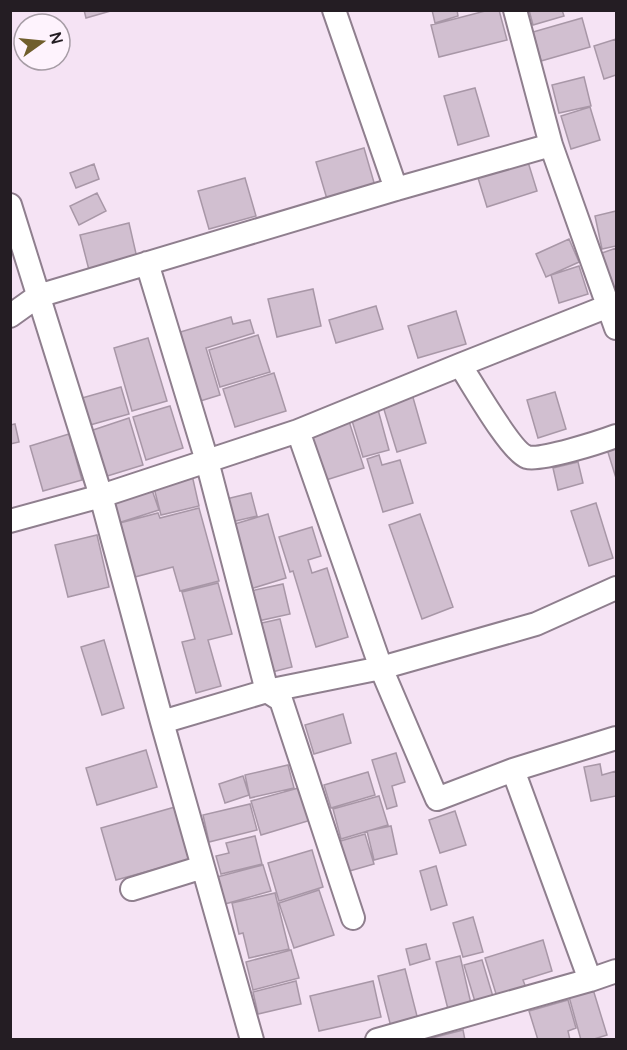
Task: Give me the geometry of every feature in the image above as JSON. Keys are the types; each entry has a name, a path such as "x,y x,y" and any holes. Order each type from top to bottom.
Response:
{"street":[{"path":"334,10 396,189"},
{"path":"515,10 551,145 613,305 616,328"},
{"path":"10,315 38,296 551,145"},
{"path":"12,214 101,496 252,1040"},
{"path":"147,263 207,461 267,691 281,700 353,918"},
{"path":"10,521 101,496 298,431 613,305"},
{"path":"460,365 508,439 518,452 528,458 543,457 616,436"},
{"path":"298,431 381,668 437,799 513,770 616,738"},
{"path":"162,722 267,691 381,668 536,624 616,588"},
{"path":"513,770 590,980"},
{"path":"132,889 203,867"},
{"path":"377,1040 616,971"}],"building":[{"path":"84,10 114,10 86,18"},
{"path":"432,10 457,10 458,16 435,23"},
{"path":"489,10 499,10 507,40 439,57 431,25"},
{"path":"529,10 562,10 564,16 533,25"},
{"path":"582,18 590,47 541,61 533,32"},
{"path":"616,39 616,75 604,79 594,46"},
{"path":"584,77 591,106 559,113 552,85"},
{"path":"475,88 489,136 458,145 444,96"},
{"path":"590,107 600,140 571,149 561,116"},
{"path":"364,148 375,186 327,199 316,162"},
{"path":"528,162 537,191 487,207 478,178"},
{"path":"94,164 99,179 76,188 70,173"},
{"path":"245,178 256,216 209,229 198,191"},
{"path":"97,193 106,211 79,225 70,206"},
{"path":"616,211 616,246 602,249 595,216"},
{"path":"129,223 137,258 89,270 80,235"},
{"path":"569,239 579,262 546,277 536,254"},
{"path":"616,248 616,289 613,290 602,253"},
{"path":"579,266 588,294 559,303 551,275"},
{"path":"313,289 321,326 277,337 268,299"},
{"path":"376,306 383,329 336,343 329,320"},
{"path":"456,311 466,344 418,358 408,326"},
{"path":"231,317 233,324 250,320 254,333 206,348 220,395 197,402 177,333"},
{"path":"258,335 270,372 220,387 209,350"},
{"path":"148,338 167,401 132,411 114,348"},
{"path":"274,373 286,411 235,427 223,389"},
{"path":"121,387 129,414 90,425 82,398"},
{"path":"555,392 566,429 538,438 527,400"},
{"path":"412,394 426,443 397,452 382,403"},
{"path":"170,406 183,448 146,460 133,417"},
{"path":"377,406 389,450 363,457 350,414"},
{"path":"347,415 364,468 326,480 309,427"},
{"path":"129,418 143,465 104,477 90,431"},
{"path":"15,424 19,442 10,444 10,425"},
{"path":"69,434 82,480 43,491 30,446"},
{"path":"616,443 616,478 606,446"},
{"path":"379,455 382,465 400,460 413,503 383,512 367,459"},
{"path":"578,462 583,483 558,490 553,468"},
{"path":"192,475 199,506 161,515 153,484"},
{"path":"151,487 159,510 118,523 111,500"},
{"path":"251,493 257,516 227,523 222,500"},
{"path":"596,503 613,558 589,566 571,511"},
{"path":"199,508 219,581 180,591 173,567 131,578 116,524 158,513 160,518"},
{"path":"268,514 286,578 247,590 228,526"},
{"path":"420,514 453,607 422,619 389,525"},
{"path":"312,527 321,556 308,560 312,573 327,568 348,637 316,647 293,571 290,572 279,537"},
{"path":"97,535 109,587 68,597 55,545"},
{"path":"218,583 232,634 208,640 221,686 196,693 182,642 195,639 182,592"},
{"path":"283,584 290,614 258,621 251,591"},
{"path":"280,619 292,667 268,673 257,624"},
{"path":"104,640 124,708 102,715 81,647"},
{"path":"343,714 351,743 314,754 305,725"},
{"path":"146,750 157,787 97,805 86,768"},
{"path":"396,753 405,782 392,786 397,806 387,809 372,760"},
{"path":"600,764 602,775 616,771 616,796 591,801 584,767"},
{"path":"288,765 294,788 250,798 245,775"},
{"path":"368,772 375,795 331,808 324,785"},
{"path":"243,776 249,795 225,803 219,784"},
{"path":"302,787 311,820 261,835 251,801"},
{"path":"379,796 388,825 341,839 333,809"},
{"path":"250,804 257,830 209,842 203,815"},
{"path":"175,807 189,860 116,880 101,828"},
{"path":"455,811 466,845 440,853 429,820"},
{"path":"391,826 397,854 374,860 367,831"},
{"path":"365,834 374,864 346,872 337,842"},
{"path":"255,836 262,864 221,874 216,856 229,853 226,843"},
{"path":"312,850 323,887 279,901 268,863"},
{"path":"263,865 271,891 225,904 217,877"},
{"path":"436,866 447,905 431,910 420,871"},
{"path":"319,890 334,935 294,948 279,903"},
{"path":"275,893 289,949 249,958 243,933 239,934 232,903"},
{"path":"473,917 483,952 463,957 453,923"},
{"path":"543,940 552,971 523,980 526,988 497,997 485,958"},
{"path":"426,944 430,959 410,965 406,949"},
{"path":"291,950 299,978 253,990 246,962"},
{"path":"460,956 472,1008 449,1013 436,962"},
{"path":"482,960 494,1000 476,1005 464,965"},
{"path":"405,969 418,1020 391,1027 378,976"},
{"path":"296,981 301,1004 258,1014 253,992"},
{"path":"373,981 381,1017 319,1031 310,996"},
{"path":"592,986 607,1035 591,1040 581,1040 568,993"},
{"path":"568,1000 576,1028 568,1031 570,1040 538,1040 529,1011"},
{"path":"463,1030 465,1040 424,1040"}]}
